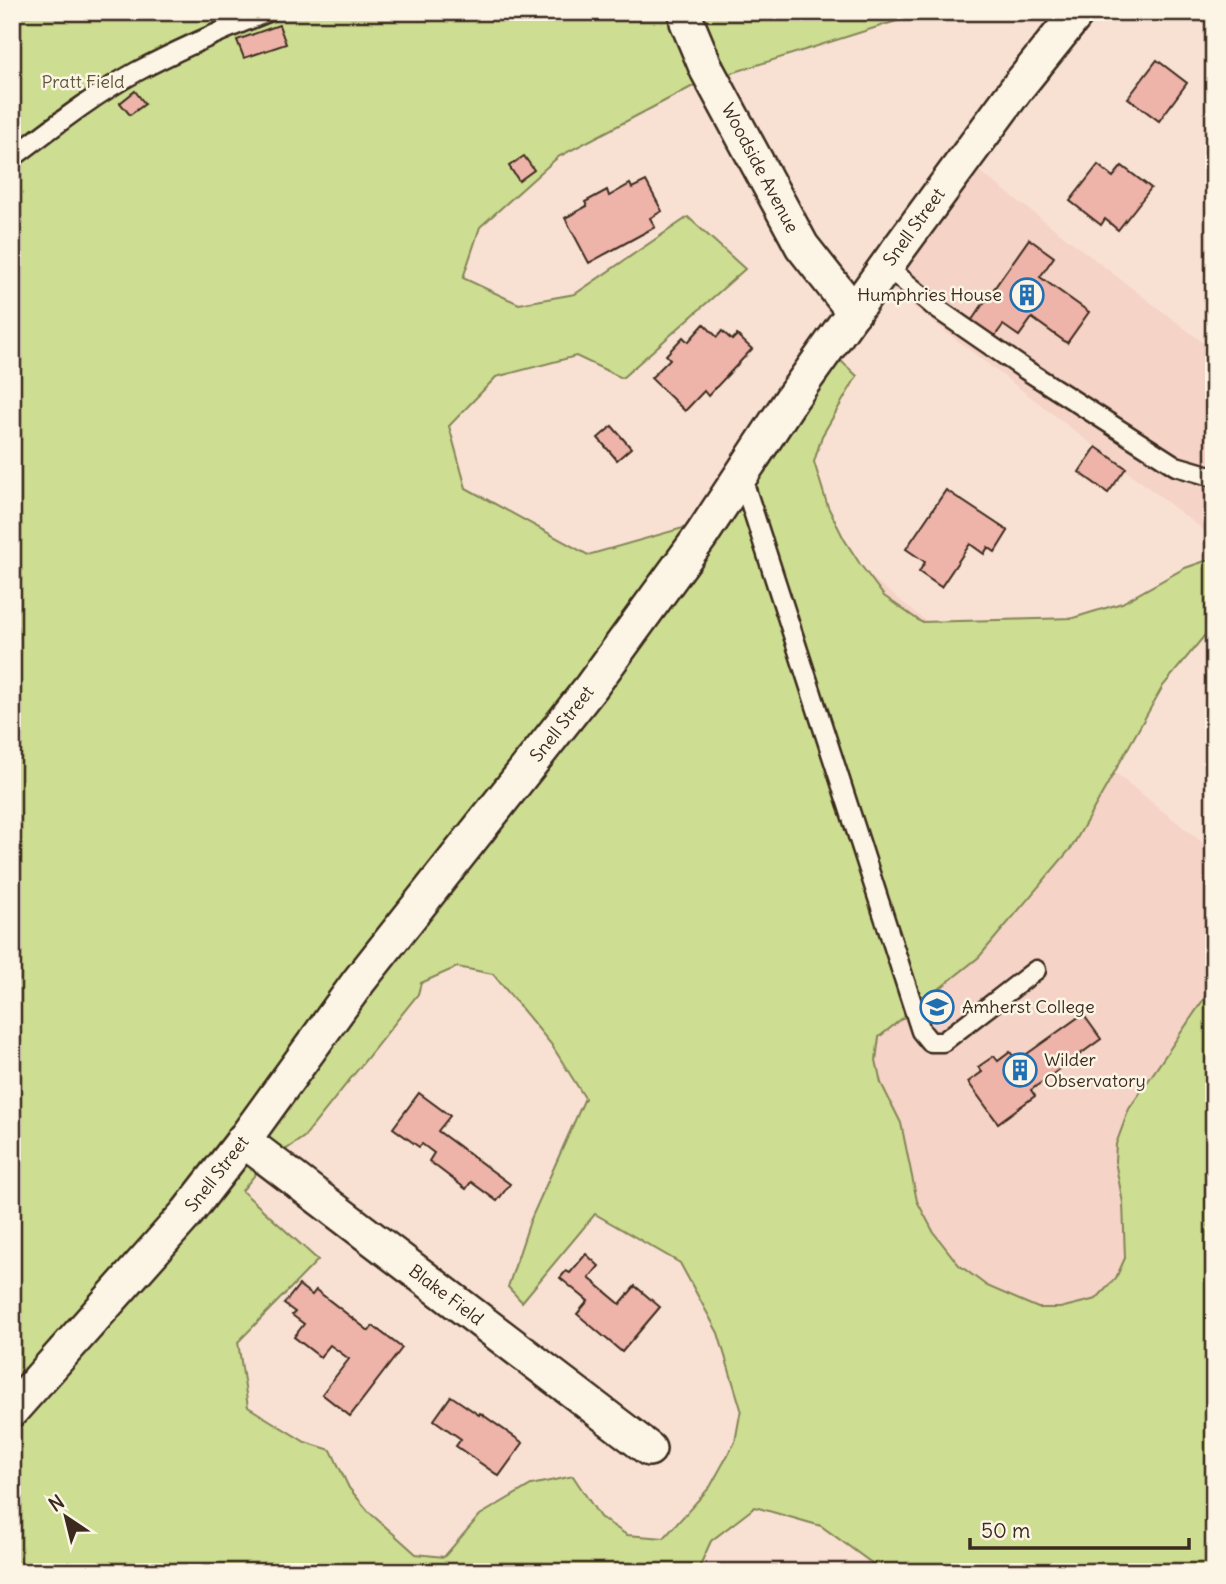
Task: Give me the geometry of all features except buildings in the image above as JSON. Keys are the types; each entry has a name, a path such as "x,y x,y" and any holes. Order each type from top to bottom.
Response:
{"street":[{"name":"Snell Street","path":"12,1410 187,1213 359,981 591,687 701,536 886,266 985,131 1079,12"},
{"name":"Woodside Avenue","path":"687,17 707,70 802,246 854,312"},
{"name":"Blake Field","path":"243,1140 649,1449"}],"lane":[{"path":"12,158 87,102 135,72 216,33 268,12"},
{"path":"886,266 936,308 1037,377 1176,466 1214,477"},
{"path":"741,474 921,1031 930,1042 943,1042 1036,970"}],"shaded area":[{"path":"979,171 1214,351 1214,538 889,288"},
{"name":"Amherst College","path":"761,489 1214,852 1214,1161 1062,1384 495,853"}],"green space":[{"name":"Pratt Field","path":"12,12 925,12 697,84 558,157 480,227 463,278 519,304 575,294 688,217 745,269 622,378 576,356 496,377 449,426 466,488 588,555 729,515 839,359 857,376 822,436 814,462 828,507 844,539 884,596 921,622 1073,618 1122,603 1185,568 1214,558 1214,634 1205,635 1163,686 1072,847 979,957 879,1037 876,1060 881,1083 901,1123 917,1201 934,1233 959,1265 987,1286 1038,1308 1060,1308 1096,1299 1116,1278 1125,1258 1123,1203 1115,1161 1116,1144 1129,1109 1214,984 1214,1572 884,1572 821,1526 755,1507 711,1541 697,1572 341,1572 336,1569 327,1572 12,1572","holes":["457,967 493,974 551,1044 585,1098 530,1221 508,1287 522,1302 595,1214 680,1263 718,1333 741,1409 735,1442 710,1487 664,1538 627,1535 600,1517 573,1476 531,1485 480,1515 444,1557 416,1554 369,1512 349,1488 331,1450 305,1442 248,1407 238,1342 318,1260 242,1191 262,1166 304,1137 418,994 421,983"]}],"place":[{"name":"Humphries House","path":"1027,295"},
{"name":"Amherst College","path":"937,1007"},
{"name":"Wilder Observatory","path":"1020,1070"}]}
